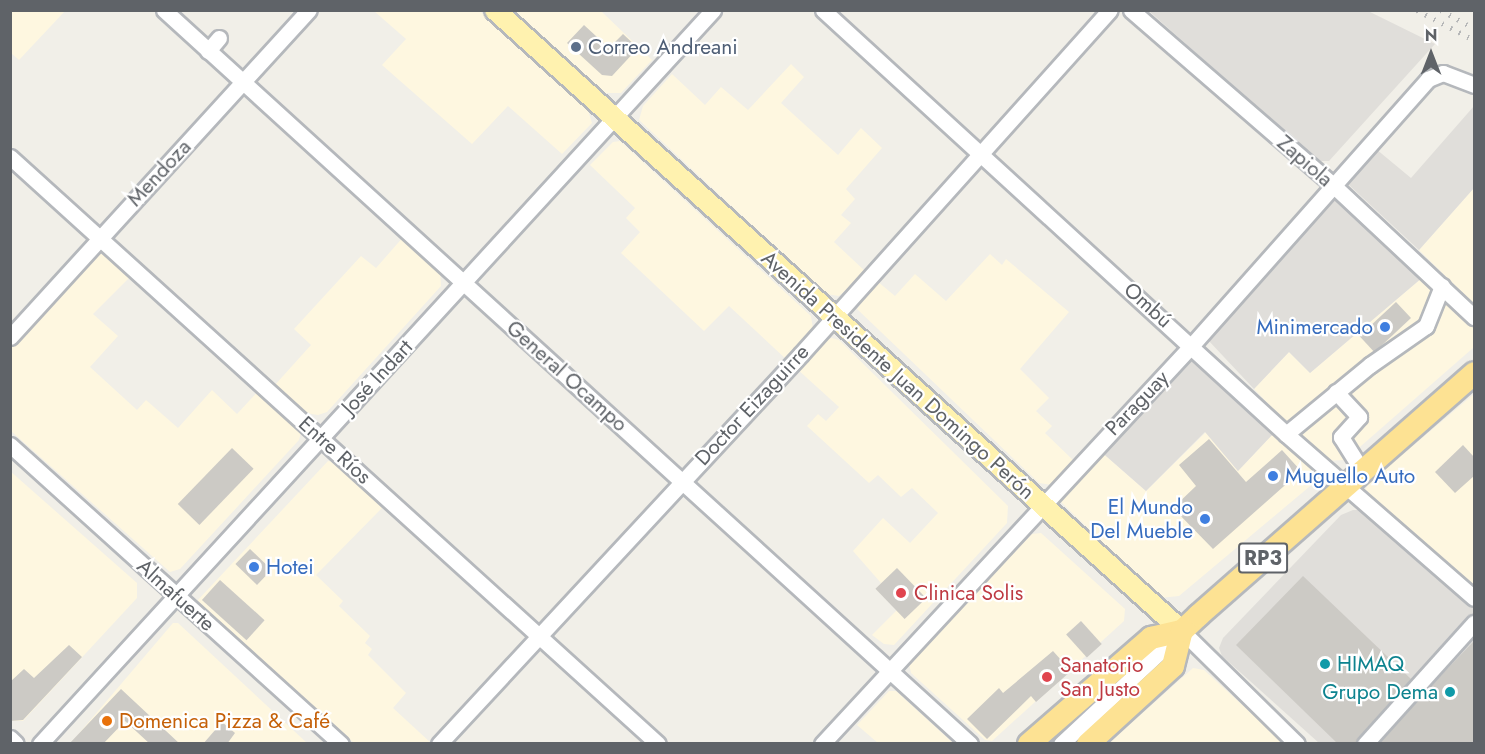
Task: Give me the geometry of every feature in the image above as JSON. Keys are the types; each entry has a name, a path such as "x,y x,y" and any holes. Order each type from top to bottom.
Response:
{"highway":[{"name":"RP3","path":"1029,744 1151,638 1182,631 1474,373"},
{"path":"1088,744 1173,666 1182,631"}],"main road":[{"name":"Avenida Presidente Juan Domingo Perón","path":"495,10 832,318 1182,631"}],"street":[{"name":"General Ocampo","path":"164,10 891,669 970,744"},
{"name":"Mendoza","path":"10,337 309,10"},
{"name":"José Indart","path":"40,744 713,10"},
{"name":"Ombú","path":"823,10 980,156 1192,345 1286,434 1354,478 1474,598"},
{"name":"Doctor Eizaguirre","path":"439,744 832,318 1110,10"},
{"name":"Zapiola","path":"1131,10 1334,186 1474,316"},
{"path":"207,51 219,38"},
{"path":"253,48 265,58"},
{"name":"Paraguay","path":"822,744 1041,504 1192,345 1428,79 1434,74 1453,75 1474,86"},
{"name":"Entre Ríos","path":"10,157 658,744"},
{"path":"1286,434 1336,392 1426,326 1442,286"},
{"path":"1336,392 1359,417 1341,437 1354,478"},
{"name":"Almafuerte","path":"10,445 341,744"},
{"path":"1365,744 1474,623"},
{"path":"1061,744 1182,631"},
{"name":"Avenida Presidente Juan Domingo Perón","path":"1182,631 1297,744"},
{"path":"10,738 16,744"}],"shaded area":[{"path":"11,10 65,11 19,60 11,53"},
{"path":"374,11 480,11 587,107 592,123 562,154 508,106 472,144 382,65 406,39"},
{"path":"513,11 601,11 652,60 621,93 605,93"},
{"path":"1149,11 1368,11 1435,44 1329,161 1317,161"},
{"path":"791,64 804,77 781,103 838,155 861,128 882,148 846,189 855,199 841,215 851,223 834,242 866,272 839,296 826,294 639,120 643,106 672,74 705,105 721,87 748,110"},
{"path":"1474,106 1474,188 1419,250 1349,185 1350,176 1376,149 1411,178"},
{"path":"620,141 811,316 813,329 787,360 729,306 704,331 621,253 640,232 626,218 635,208 590,165 613,142"},
{"path":"1474,188 1474,304 1419,250"},
{"path":"1335,199 1423,277 1310,373 1289,352 1254,389 1208,340 1328,200"},
{"path":"405,235 440,268 441,286 327,412 318,415 306,413 274,386 311,345 294,329 361,256 376,268"},
{"path":"98,251 131,276 93,314 118,336 90,367 137,410 146,400 178,428 212,390 237,414 261,388 302,429 299,440 180,569 170,572 11,431 11,345 91,253"},
{"path":"990,254 1002,265 1006,259 1069,312 1020,369 1049,398 1036,411 1052,426 1045,433 1074,461 1052,485 1039,483 857,309 877,281 895,296 915,274 946,301"},
{"path":"1423,277 1473,327 1473,348 1345,460 1323,461 1254,389 1289,352 1310,373"},
{"path":"832,338 839,340 1008,506 1007,523 894,645 884,644 872,635 897,610 876,589 881,583 853,551 883,518 910,543 938,513 912,488 901,497 878,475 869,483 807,426 818,414 826,421 839,407 796,368 820,342"},
{"path":"1189,360 1197,360 1274,433 1238,471 1205,432 1146,491 1098,449"},
{"path":"1474,394 1474,588 1367,495 1365,490 1369,483"},
{"path":"1206,432 1238,471 1274,433 1312,470 1315,482 1179,596 1160,598 1061,502 1060,496 1098,449 1146,491"},
{"path":"328,461 335,462 382,508 316,575 343,601 339,606 370,636 365,643 372,649 368,655 406,693 393,708 431,743 354,743 197,601"},
{"path":"10,471 137,583 137,598 23,721 11,721"},
{"path":"1353,510 1365,510 1379,519 1474,607 1474,743 1319,743 1222,656 1219,648 1223,638 1341,515"},
{"path":"1041,533 1125,609 1124,621 992,741 985,740 911,673 909,664 1032,534"},
{"path":"173,623 178,623 307,743 70,744"},
{"path":"1193,668 1204,670 1284,743 1109,743"},
{"path":"889,691 896,691 953,743 878,743 857,725"}],"building":[{"path":"584,25 609,48 623,34 638,48 612,76 602,75 567,43"},
{"name":"Minimercado","path":"1396,302 1411,318 1374,352 1359,336"},
{"path":"1209,439 1246,482 1282,450 1301,471 1213,549 1173,508 1196,486 1179,465"},
{"path":"1463,445 1474,457 1474,476 1455,493 1435,472"},
{"path":"232,448 254,469 199,525 178,504"},
{"name":"Hotei","path":"250,549 272,570 257,585 235,564"},
{"name":"Clinica Solis","path":"897,568 926,598 905,619 875,589"},
{"name":"HIMAQ","path":"1303,576 1411,679 1355,744 1338,744 1236,645"},
{"path":"220,580 265,620 247,640 202,600"},
{"path":"1081,621 1102,644 1087,657 1066,634"},
{"name":"Grupo Dema","path":"1474,641 1474,744 1379,744 1425,692"},
{"path":"69,645 82,657 23,720 10,721 10,682 24,669 34,678"},
{"path":"1053,651 1071,671 1036,702 1031,696 987,739 967,719 999,688 1003,693"},
{"path":"121,689 180,744 150,744 125,721 103,744 69,744"},
{"path":"222,722 235,733 227,744 203,744"}],"railway":[{"path":"1417,10 1474,40"},
{"path":"1441,10 1474,28"}],"place":[{"name":"Correo Andreani","path":"576,47"},
{"name":"Minimercado","path":"1385,327"},
{"name":"Muguello Auto","path":"1273,476"},
{"name":"El Mundo Del Mueble","path":"1205,519"},
{"name":"Hotei","path":"254,567"},
{"name":"Clinica Solis","path":"901,593"},
{"name":"HIMAQ","path":"1325,664"},
{"name":"Sanatorio San Justo","path":"1047,677"},
{"name":"Grupo Dema","path":"1450,692"},
{"name":"Domenica Pizza & Café","path":"107,721"}]}
